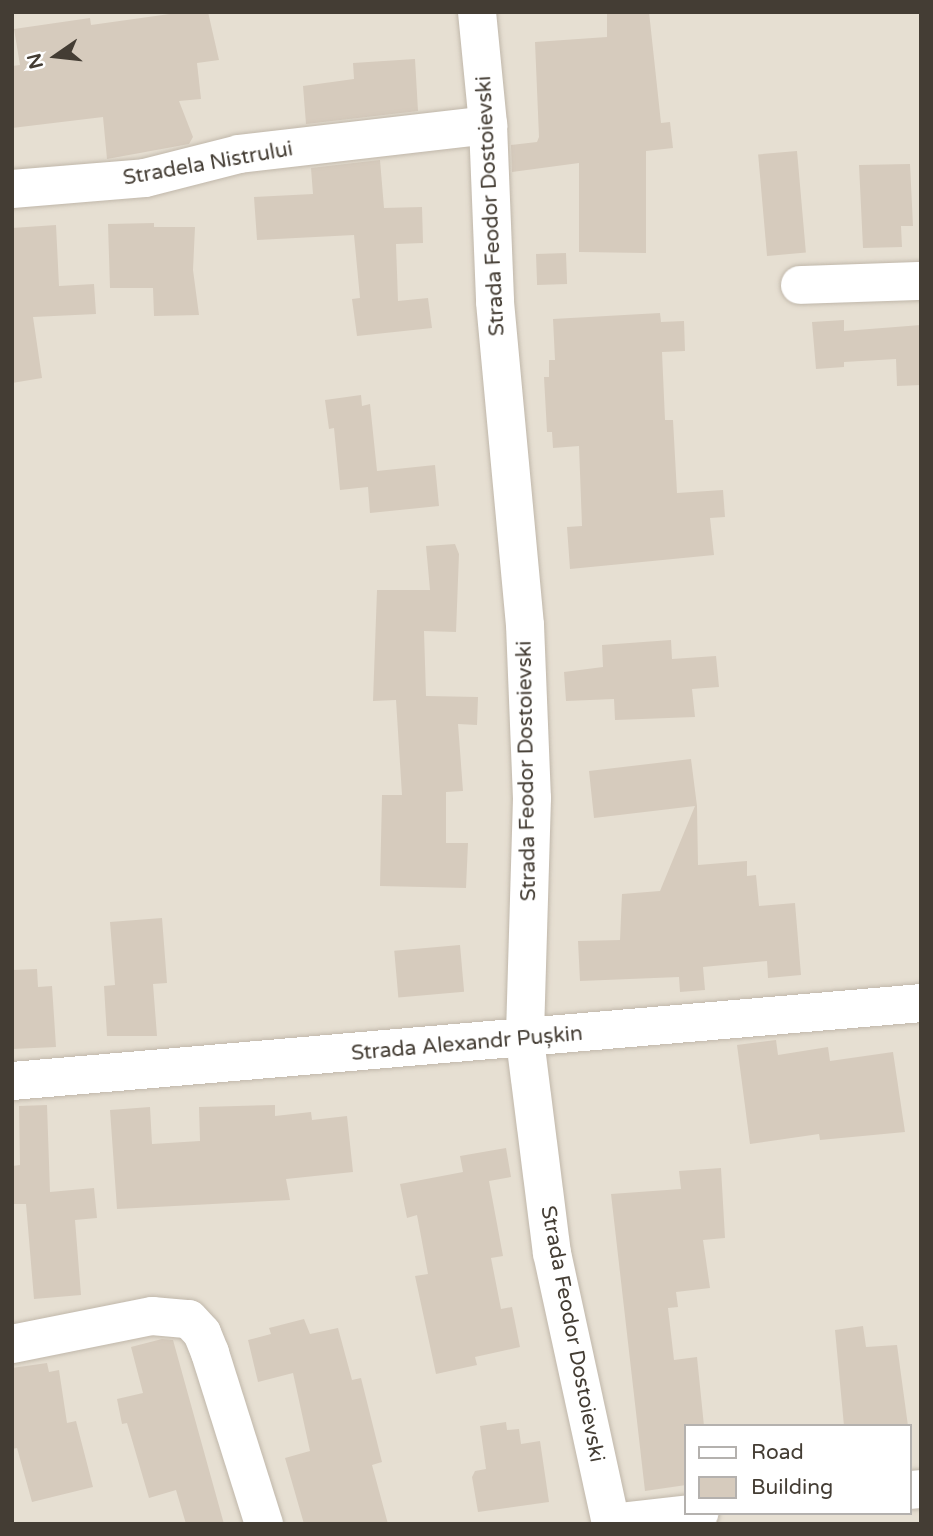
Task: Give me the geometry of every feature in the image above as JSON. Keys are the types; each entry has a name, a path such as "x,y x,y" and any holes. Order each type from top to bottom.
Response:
{"street":[{"name":"Strada Feodor Dostoievski","path":"477,12 488,125 495,302 526,625 532,799 525,1040 552,1253 611,1523"},
{"name":"Stradela Nistrului","path":"12,189 145,178 239,154 488,125"},
{"path":"800,285 921,281"},
{"name":"Strada Alexandr Pușkin","path":"12,1081 525,1040 921,1003"},
{"path":"12,1344 152,1316 189,1320 202,1333 210,1353 264,1524"},
{"path":"611,1523 684,1515"}],"shaded area":[{"path":"12,12 921,12 921,1524 12,1524"}],"building":[{"path":"184,12 208,12 219,60 197,63 201,99 179,101 193,137 189,144 107,159 103,117 12,128 12,66 20,65 14,29 90,18 91,25"},
{"path":"607,12 649,12 661,123 670,122 673,148 646,151 646,253 579,252 579,163 512,172 511,145 537,142 539,137 535,42 607,37"},
{"path":"415,59 418,111 306,124 303,86 354,79 353,63"},
{"path":"797,151 806,253 767,256 758,154"},
{"path":"380,160 384,208 422,207 423,243 396,244 398,301 428,298 432,328 357,336 352,299 360,298 354,235 257,240 254,197 313,194 311,168"},
{"path":"910,164 913,226 901,226 902,247 863,248 859,165"},
{"path":"154,223 154,227 195,227 193,270 199,315 154,316 153,288 110,288 108,224"},
{"path":"56,225 59,286 94,284 96,314 33,317 42,378 12,383 12,228"},
{"path":"566,253 567,284 537,285 536,254"},
{"path":"660,313 661,322 684,321 685,351 662,352 665,420 673,420 677,493 723,490 725,517 710,518 714,555 570,569 567,527 582,526 579,446 553,448 552,432 547,432 544,377 549,377 549,360 555,360 553,319"},
{"path":"844,320 844,331 921,325 921,385 897,386 896,359 844,362 844,367 816,369 812,322"},
{"path":"361,395 362,406 370,404 377,471 435,465 439,506 370,513 368,487 340,490 334,428 329,429 325,400"},
{"path":"455,544 459,554 456,632 424,631 426,696 478,697 477,725 458,724 463,791 446,792 446,843 468,843 466,888 380,886 382,795 402,795 396,700 373,701 377,590 430,590 426,546"},
{"path":"671,640 672,659 716,656 719,687 692,689 695,717 615,720 614,699 566,701 564,672 603,667 602,645"},
{"path":"691,759 697,806 698,865 747,861 747,876 756,875 759,906 795,903 801,975 768,978 767,961 703,967 705,990 680,992 679,977 580,981 578,941 620,940 622,894 660,891 695,806 594,818 589,771"},
{"path":"162,918 167,983 153,984 157,1036 107,1036 104,986 115,985 110,922"},
{"path":"460,945 464,992 398,998 394,951"},
{"path":"37,969 38,987 52,986 56,1047 12,1049 12,970"},
{"path":"776,1040 778,1055 828,1047 830,1061 893,1052 905,1132 820,1140 819,1134 750,1144 737,1045"},
{"path":"47,1105 50,1192 94,1188 97,1218 75,1220 81,1295 34,1299 26,1204 12,1204 12,1166 20,1165 19,1106"},
{"path":"275,1105 275,1116 311,1112 312,1120 347,1116 353,1172 286,1179 290,1200 117,1209 110,1110 150,1107 152,1144 200,1141 199,1107"},
{"path":"506,1148 511,1177 489,1181 503,1256 491,1258 501,1309 512,1307 520,1347 475,1357 477,1365 436,1374 415,1276 428,1274 417,1215 407,1218 400,1184 463,1172 460,1156"},
{"path":"721,1168 725,1238 703,1240 710,1288 676,1292 678,1307 668,1308 674,1360 697,1357 704,1424 684,1424 684,1485 645,1491 611,1194 681,1189 679,1171"},
{"path":"304,1319 310,1334 338,1328 352,1380 361,1378 382,1462 372,1465 388,1524 304,1524 285,1458 310,1451 293,1373 258,1382 248,1340 271,1334 269,1328"},
{"path":"863,1326 866,1347 897,1345 908,1424 844,1424 835,1330"},
{"path":"162,1339 173,1340 224,1524 186,1524 176,1490 149,1498 127,1423 122,1424 117,1399 143,1393 131,1347"},
{"path":"47,1363 49,1372 59,1370 67,1423 76,1421 93,1487 32,1502 17,1448 12,1449 12,1368"},
{"path":"506,1422 507,1430 519,1429 521,1444 540,1441 549,1502 478,1512 472,1477 475,1471 486,1469 480,1426"}]}
